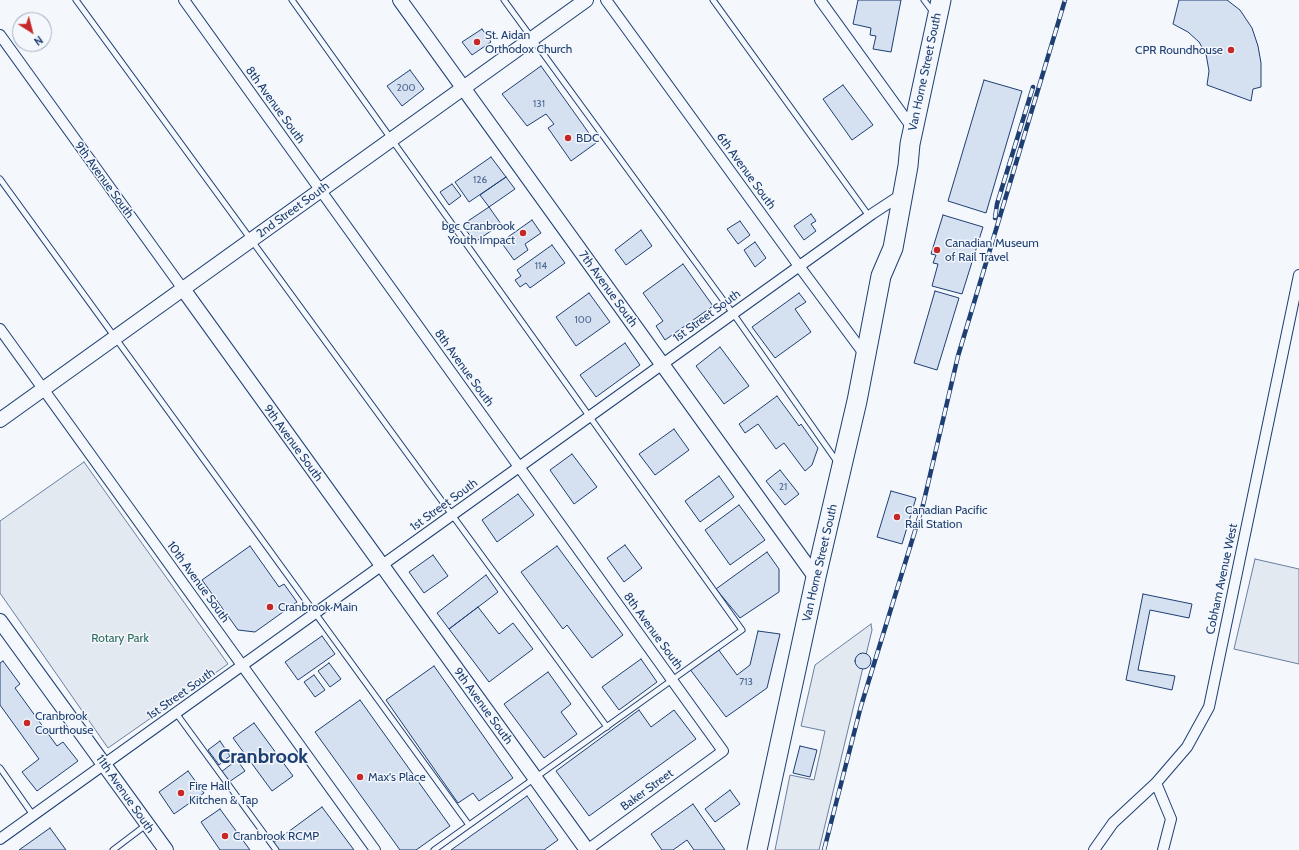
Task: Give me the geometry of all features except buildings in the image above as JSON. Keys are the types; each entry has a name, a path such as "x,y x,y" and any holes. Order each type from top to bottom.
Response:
{"highway":[{"name":"Van Horne Street South","path":"757,850 816,578 842,469 881,276 893,248 896,197 911,137 941,0"}],"street":[{"name":"8th Avenue South","path":"184,0 723,751"},
{"name":"7th Avenue South","path":"400,0 816,578"},
{"name":"2nd Street South","path":"0,420 586,0"},
{"name":"6th Avenue South","path":"606,0 866,356"},
{"path":"820,0 911,137"},
{"name":"9th Avenue South","path":"0,35 587,850"},
{"name":"1st Street South","path":"0,839 896,197"},
{"name":"Cobham Avenue West","path":"1094,850 1113,823 1156,783 1187,746 1208,707 1299,275"},
{"name":"10th Avenue South","path":"0,330 375,850"},
{"name":"11th Avenue South","path":"0,621 166,850"},
{"name":"Baker Street","path":"587,850 723,751"},
{"path":"1156,783 1171,819 1163,850"}],"lane":[{"path":"76,0 607,727"},
{"path":"292,0 742,630 434,850"},
{"path":"504,0 733,314 842,469"},
{"path":"713,0 869,216"},
{"path":"924,0 937,18"},
{"path":"0,179 469,825"},
{"path":"176,712 276,850"},
{"path":"0,768 33,815"},
{"path":"113,850 147,824"}],"green space":[{"name":"Rotary Park","path":"84,462 228,664 108,748 0,593 0,521"},
{"path":"1255,559 1299,569 1299,664 1234,649"},
{"path":"871,624 872,630 819,850 775,850 790,775 814,780 825,731 801,726 815,665"}],"railway":[{"path":"824,850 861,706 923,505 958,356 1065,0"},
{"path":"995,218 997,204 1033,87"}],"place":[{"name":"St. Aidan Orthodox Church","path":"477,42"},
{"name":"CPR Roundhouse","path":"1231,50"},
{"name":"BDC","path":"568,138"},
{"name":"bgc Cranbrook Youth Impact","path":"523,233"},
{"name":"Canadian Museum of Rail Travel","path":"937,250"},
{"name":"Canadian Pacific Rail Station","path":"897,517"},
{"name":"Cranbrook Main","path":"270,607"},
{"name":"Cranbrook Courthouse","path":"27,723"},
{"name":"Max's Place","path":"360,777"},
{"name":"Fire Hall Kitchen & Tap","path":"181,793"},
{"name":"Cranbrook RCMP","path":"225,836"}],"district":[{"name":"Cranbrook","path":"263,757"}]}
